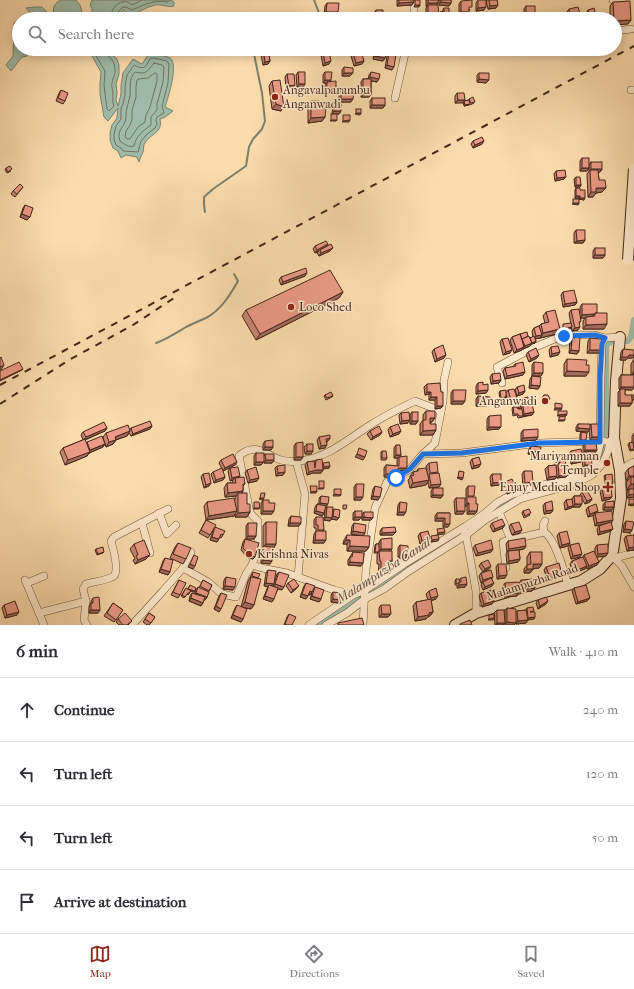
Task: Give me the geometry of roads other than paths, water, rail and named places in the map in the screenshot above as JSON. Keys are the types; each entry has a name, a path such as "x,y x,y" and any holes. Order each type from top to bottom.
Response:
{"main road":[{"path":"628,260 634,169"},
{"name":"Malampuzha Road","path":"455,625 476,613 581,581 600,569 613,557 621,498 620,471 612,439 619,341"}],"street":[{"path":"414,0 414,12"},
{"path":"613,0 623,0"},
{"path":"622,30 631,29"},
{"path":"395,98 404,56"},
{"path":"502,382 497,367 519,355 564,336 595,335 619,341"},
{"path":"309,625 353,595 365,590 484,514 498,502 511,495 530,488 569,479 588,472 596,461 600,442 600,378 602,344 605,338"},
{"path":"363,625 366,569 375,508 387,482 410,469 435,442 448,362"},
{"path":"183,568 208,582 222,594 236,597 246,574 252,565 258,547 258,521 250,513 239,456 243,452 254,449 261,450 279,460 289,462 306,460 324,454 383,417 415,401 441,411"},
{"path":"423,454 462,453 539,443 600,442 612,439"},
{"path":"326,625 347,613 365,599 384,589 409,571 466,535 485,520 520,499 574,484 592,475 603,463 612,439"},
{"path":"296,461 305,494 298,577"},
{"path":"620,471 634,463"},
{"path":"87,625 84,620 86,601 83,589 86,584 114,576 117,570 111,541 114,537 168,509"},
{"path":"499,512 511,540"},
{"path":"159,514 167,534 176,525"},
{"path":"544,532 543,525 545,521"},
{"path":"142,522 150,553"},
{"path":"462,528 466,535 476,591 476,613"},
{"path":"506,568 503,542 544,532 549,535 560,558 568,585"},
{"path":"132,625 183,568 191,552"},
{"path":"613,557 634,553"},
{"path":"613,557 622,566 634,587"},
{"path":"252,565 287,573 334,590 353,595"},
{"path":"44,576 26,582 44,625"},
{"path":"39,613 86,601"}],"water":[{"path":"61,0 76,0 80,5 82,12 53,12 55,5"},
{"path":"92,0 171,0 174,2 174,6 169,7 155,5 138,12 126,12 124,10 122,12 92,12 90,5"},
{"path":"42,7 47,12 29,12 26,8"},
{"path":"13,56 27,56 22,57 11,71 6,65"},
{"path":"92,56 114,56 117,59 119,74 116,84 116,100 118,106 123,73 133,59 142,64 147,56 165,56 170,58 172,61 172,81 165,107 173,111 160,119 160,127 144,144 139,162 137,157 126,155 121,158 118,151 113,148 110,140 110,133 112,125 117,118 118,108 108,121 104,117 100,94 101,72"}],"waterway":[{"path":"314,0 319,12"},
{"path":"205,212 204,197 246,166 249,147 253,139 262,129 265,121 262,93 254,56"},
{"path":"156,343 206,318 216,311 228,297 238,281 234,274"},
{"name":"Malampuzha Canal","path":"595,467 604,453 606,440 606,345 612,341 628,341 631,337 634,320"},
{"name":"Malampuzha Canal","path":"487,514 525,494 557,485"},
{"name":"Malampuzha Canal","path":"317,625 460,533"}],"railway":[{"path":"622,52 634,46"},
{"path":"0,385 615,56"},
{"path":"0,404 69,360 133,325 174,298"}],"place":[{"name":"Angavalparambu Anganwadi","path":"275,97"},
{"name":"Loco Shed","path":"291,307"},
{"name":"Anganwadi","path":"545,401"},
{"name":"Mariyamman Temple","path":"607,463"},
{"name":"Enjay Medical Shop","path":"608,487"},
{"name":"Krishna Nivas","path":"249,554"}]}
